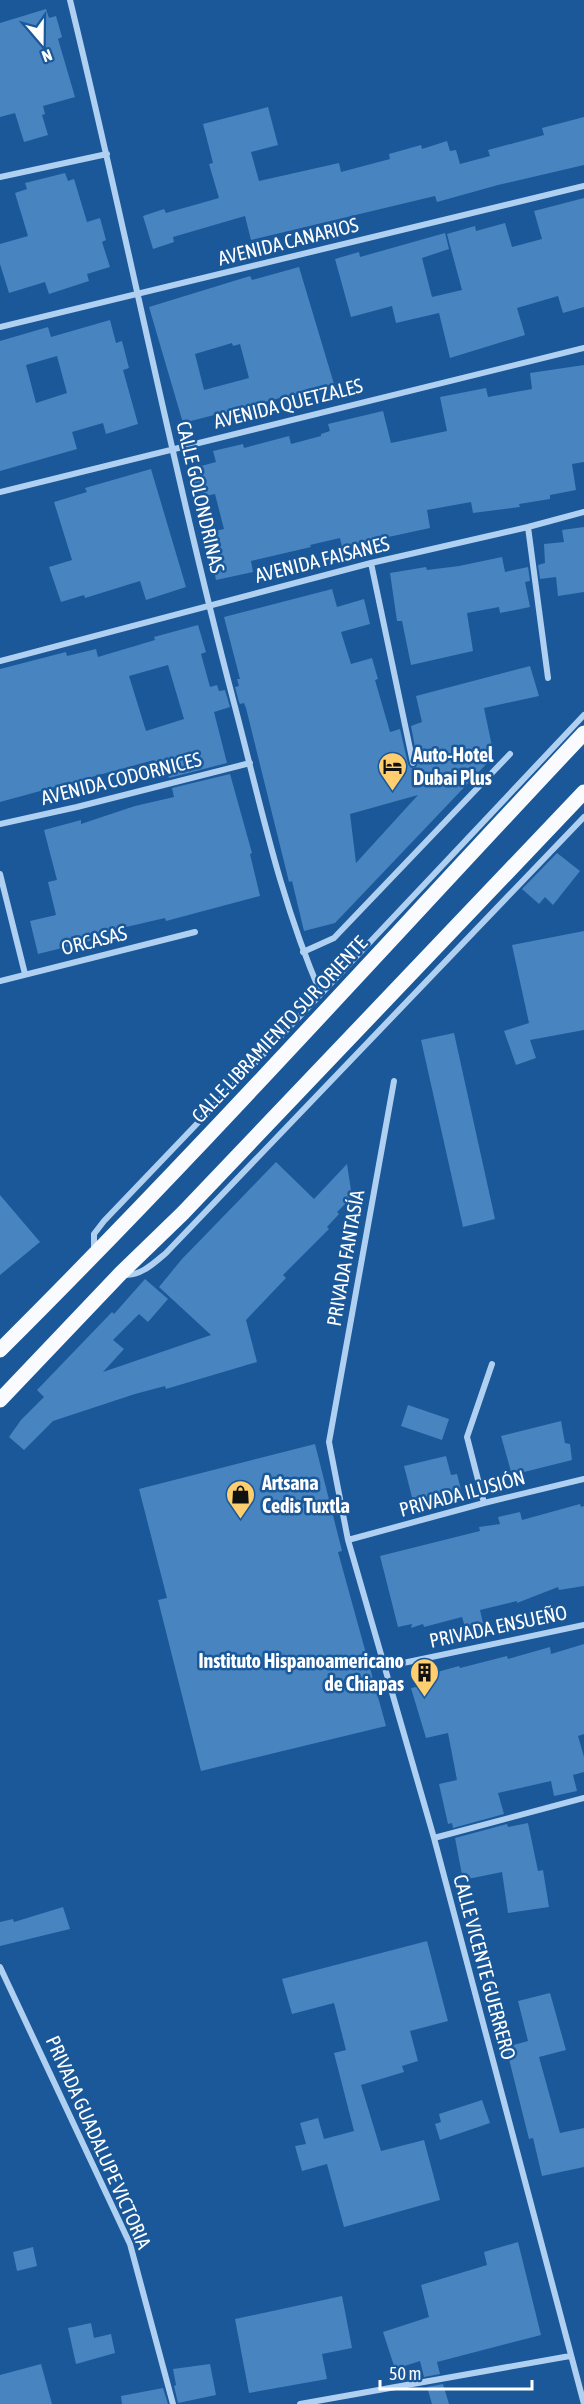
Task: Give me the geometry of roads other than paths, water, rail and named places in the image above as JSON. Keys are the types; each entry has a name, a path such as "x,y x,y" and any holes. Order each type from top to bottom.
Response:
{"main road":[{"name":"CALLE LIBRAMIENTO SUR ORIENTE","path":"0,1350 161,1188 326,1007 584,733"},
{"path":"0,1400 120,1274 183,1213 584,792"}],"street":[{"name":"CALLE GOLONDRINAS","path":"70,0 107,154 136,295 208,605 288,910 321,994"},
{"path":"0,177 107,154"},
{"name":"AVENIDA CANARIOS","path":"0,327 584,186"},
{"name":"AVENIDA QUETZALES","path":"0,492 584,348"},
{"name":"AVENIDA FAISANES","path":"0,661 371,563 584,512"},
{"path":"528,527 548,678"},
{"path":"371,563 413,763"},
{"path":"96,1255 93,1250 94,1234 104,1221 584,715"},
{"path":"303,951 334,938 510,754"},
{"name":"AVENIDA CODORNICES","path":"0,824 250,763"},
{"path":"120,1274 129,1275 140,1272 166,1253 584,817"},
{"path":"0,874 25,974"},
{"name":"ORCASAS","path":"0,981 195,932"},
{"name":"PRIVADA FANTASÍA","path":"329,1442 394,1081"},
{"path":"484,1503 467,1437 492,1364"},
{"name":"CALLE VICENTE GUERRERO","path":"329,1442 348,1540 434,1838 584,2404"},
{"name":"PRIVADA ILUSIÓN","path":"348,1540 584,1479"},
{"name":"PRIVADA ENSUEÑO","path":"384,1667 584,1625"},
{"path":"434,1838 584,1798"},
{"name":"PRIVADA GUADALUPE VICTORIA","path":"0,1967 130,2244 173,2404"},
{"path":"300,2404 570,2356"}],"place":[{"name":"Auto-Hotel Dubai Plus","path":"392,792"},
{"name":"Artsana Cedis Tuxtla","path":"241,1520"},
{"name":"Instituto Hispanoamericano de Chiapas","path":"425,1698"}]}
